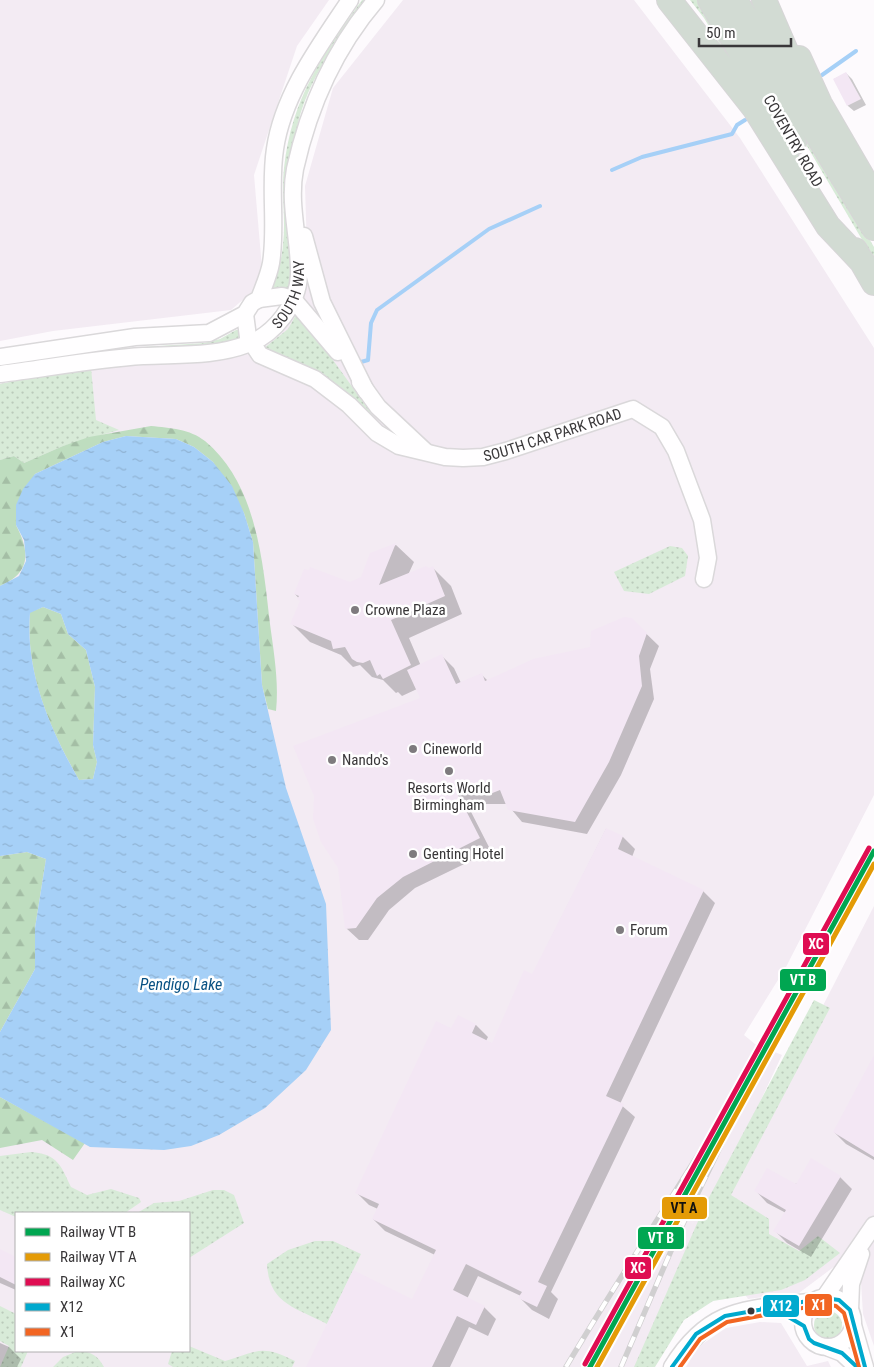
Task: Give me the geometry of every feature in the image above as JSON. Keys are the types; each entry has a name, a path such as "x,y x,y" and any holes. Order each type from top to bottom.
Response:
{"highway":[{"path":"669,0 755,109 828,226 868,273"},
{"name":"COVENTRY ROAD","path":"710,0 868,273"},
{"name":"COVENTRY ROAD","path":"735,0 874,228"},
{"path":"764,0 796,74 874,221"},
{"path":"775,0 820,104 874,197"}],"street":[{"name":"SOUTH WAY","path":"0,357 135,337 208,333 245,314 252,303 258,299 271,264 271,183 279,129 291,98 309,64 350,0"},
{"name":"SOUTH WAY","path":"0,374 141,356 224,351 250,344 273,329 282,320 293,299 299,274 293,226 294,182 315,97 350,34 376,0"},
{"path":"294,182 310,264 320,296 366,391"},
{"path":"258,299 282,296 293,299 322,331 378,407 427,452"},
{"path":"245,314 246,333 250,344"},
{"name":"SOUTH CAR PARK ROAD","path":"250,344 260,355 268,360 301,372 326,386 388,441 427,452 463,458 483,457 633,410 655,420 662,427 676,451 702,520 708,558 704,579"},
{"path":"0,380 34,370"},
{"path":"857,1367 842,1353 814,1343 809,1339 804,1326 806,1312 820,1299 870,1232"},
{"path":"865,1367 852,1317 851,1284 870,1232"},
{"path":"672,1367 696,1334 709,1324 725,1316 820,1299 839,1300 852,1317"},
{"path":"762,1308 785,1315 804,1326"},
{"path":"829,1348 846,1341 852,1317"}],"shaded area":[{"path":"0,0 329,0 297,46 254,175 262,268 253,291 231,310 53,331 0,341"},
{"path":"403,0 634,0 740,138 874,348 874,795 786,967 744,1035 755,1044 782,1055 635,1367 0,1367 0,384 72,369 220,361 264,346 293,318 308,283 305,186 333,88"},
{"path":"874,906 874,1346 863,1314 860,1267 843,1260 799,1293 748,1299 706,1234"},
{"path":"760,1322 781,1323 807,1366 828,1361 831,1367 686,1367 698,1347 726,1328"}],"green space":[{"path":"362,0 368,0 344,31 322,66 312,84 298,122 293,178 292,254 289,291 272,289 282,250 284,168 294,120 311,78 334,40"},
{"path":"690,0 702,0 745,72 728,58 704,18"},
{"path":"728,0 874,247 874,260 754,56"},
{"path":"300,314 376,420 375,422 338,386 309,369 263,349 288,329 296,315"},
{"path":"238,330 241,342 230,344 98,356 97,350 204,343 220,339"},
{"path":"91,368 96,420 119,430 63,446 24,463 14,456 0,460 0,384 72,369"},
{"path":"151,426 172,428 193,434 205,441 222,459 236,479 247,502 260,551 264,576 276,668 276,711 268,709 262,685 253,542 244,513 213,462 194,447 176,439 126,436 103,442 35,474 16,525 24,544 25,561 18,575 0,586 0,460 14,456 24,463 89,437"},
{"path":"670,546 682,548 688,556 685,576 649,594 624,591 614,572"},
{"path":"43,607 61,614 68,634 86,650 95,687 93,745 97,762 93,779 79,780 58,741 42,700 31,657 29,635 30,612"},
{"path":"27,852 46,859 35,928 35,969 0,1032 0,856"},
{"path":"814,1000 830,1008 731,1195 769,1219 769,1234 799,1251 818,1236 840,1253 805,1280 781,1290 713,1301 684,1320 655,1367 634,1367 706,1203"},
{"path":"0,1097 85,1143 73,1160 42,1140 0,1148"},
{"path":"31,1152 47,1155 53,1158 61,1167 71,1187 87,1195 111,1189 139,1198 141,1202 126,1212 15,1212 15,1217 0,1210 0,1156"},
{"path":"213,1190 224,1190 234,1195 244,1223 190,1257 190,1212 139,1212 154,1203 179,1201"},
{"path":"315,1241 333,1241 361,1254 327,1324 294,1308 278,1296 269,1277 267,1264 288,1250"},
{"path":"0,1306 15,1314 15,1352 28,1352 21,1367 0,1367 9,1346 0,1341"},
{"path":"828,1311 838,1315 842,1325 838,1335 828,1339 818,1335 814,1325 818,1315"},
{"path":"190,1346 225,1361 253,1352 267,1351 295,1361 292,1367 173,1367 168,1364 172,1352 190,1352"},
{"path":"76,1352 87,1352 94,1355 104,1367 53,1367 63,1357"}],"water":[{"name":"Pendigo Lake","path":"126,436 176,439 194,447 213,462 232,486 244,513 253,542 262,685 286,788 326,904 331,1030 306,1070 265,1108 219,1135 191,1146 164,1150 90,1147 0,1097 0,1032 35,969 35,928 46,859 27,852 0,856 0,586 19,576 26,561 24,540 16,525 16,505 23,489 35,474 103,442","holes":["43,607 61,614 68,634 86,650 95,687 93,745 97,762 93,779 79,780 68,761 49,720 31,657 30,613"]}],"building":[{"path":"846,72 861,99 847,106 833,79"},
{"name":"Crowne Plaza","path":"396,543 379,585 426,566 429,568 433,566 445,596 391,620 411,665 383,679 380,674 377,676 370,660 363,663 357,662 352,659 345,647 333,649 331,641 290,624 300,601 297,599 299,596 294,594 304,569 309,570 310,567 350,582 361,577 370,553"},
{"name":"Resorts World Birmingham","path":"624,617 632,618 647,633 639,656 642,686 609,762 575,822 508,810 500,790 490,794 457,793 480,838 403,877 377,898 356,928 345,929 338,868 321,842 313,819 314,796 293,746 420,698 407,670 442,654 456,684 482,673 485,681 533,659 590,647 591,631"},
{"path":"606,828 623,836 618,849 704,890 606,1096 624,1104 538,1282 547,1286 537,1307 518,1298 522,1292 466,1264 453,1290 485,1306 476,1325 457,1316 432,1367 306,1367 353,1270 412,1299 436,1250 372,1219 379,1204 355,1193 436,1021 451,1028 458,1015 476,1024 472,1033 492,1043 524,970 532,974"},
{"path":"874,1055 874,1157 833,1132"},
{"path":"811,1158 841,1176 799,1246 773,1231 786,1210 754,1191 767,1168 796,1184"},
{"path":"0,1249 15,1256 15,1284 0,1277"}],"waterway":[{"path":"822,75 856,51"},
{"path":"612,170 642,157 732,134 737,125 745,120"},
{"path":"361,362 368,360 371,323 377,310 489,229 540,206"}],"railway":[{"path":"566,1367 776,1028"},
{"path":"621,1367 680,1230 724,1139"}],"transit line":[{"path":"590,1367 874,851"},
{"path":"597,1367 874,864"},
{"name":"X12","path":"672,1367 696,1334 725,1316 824,1298 839,1300 850,1310 865,1367"},
{"name":"X1","path":"680,1367 700,1339 727,1322 824,1304 836,1306 844,1313 859,1367"},
{"name":"X12","path":"762,1308 785,1315 804,1326 809,1339 814,1343 842,1353 857,1367"}],"rail line":[{"name":"XC","path":"585,1364 869,848"}],"place":[{"name":"Crowne Plaza","path":"355,610"},
{"name":"Cineworld","path":"413,749"},
{"name":"Nando's","path":"332,760"},
{"name":"Resorts World Birmingham","path":"449,771"},
{"name":"Genting Hotel","path":"413,854"},
{"name":"Forum","path":"620,930"}]}
